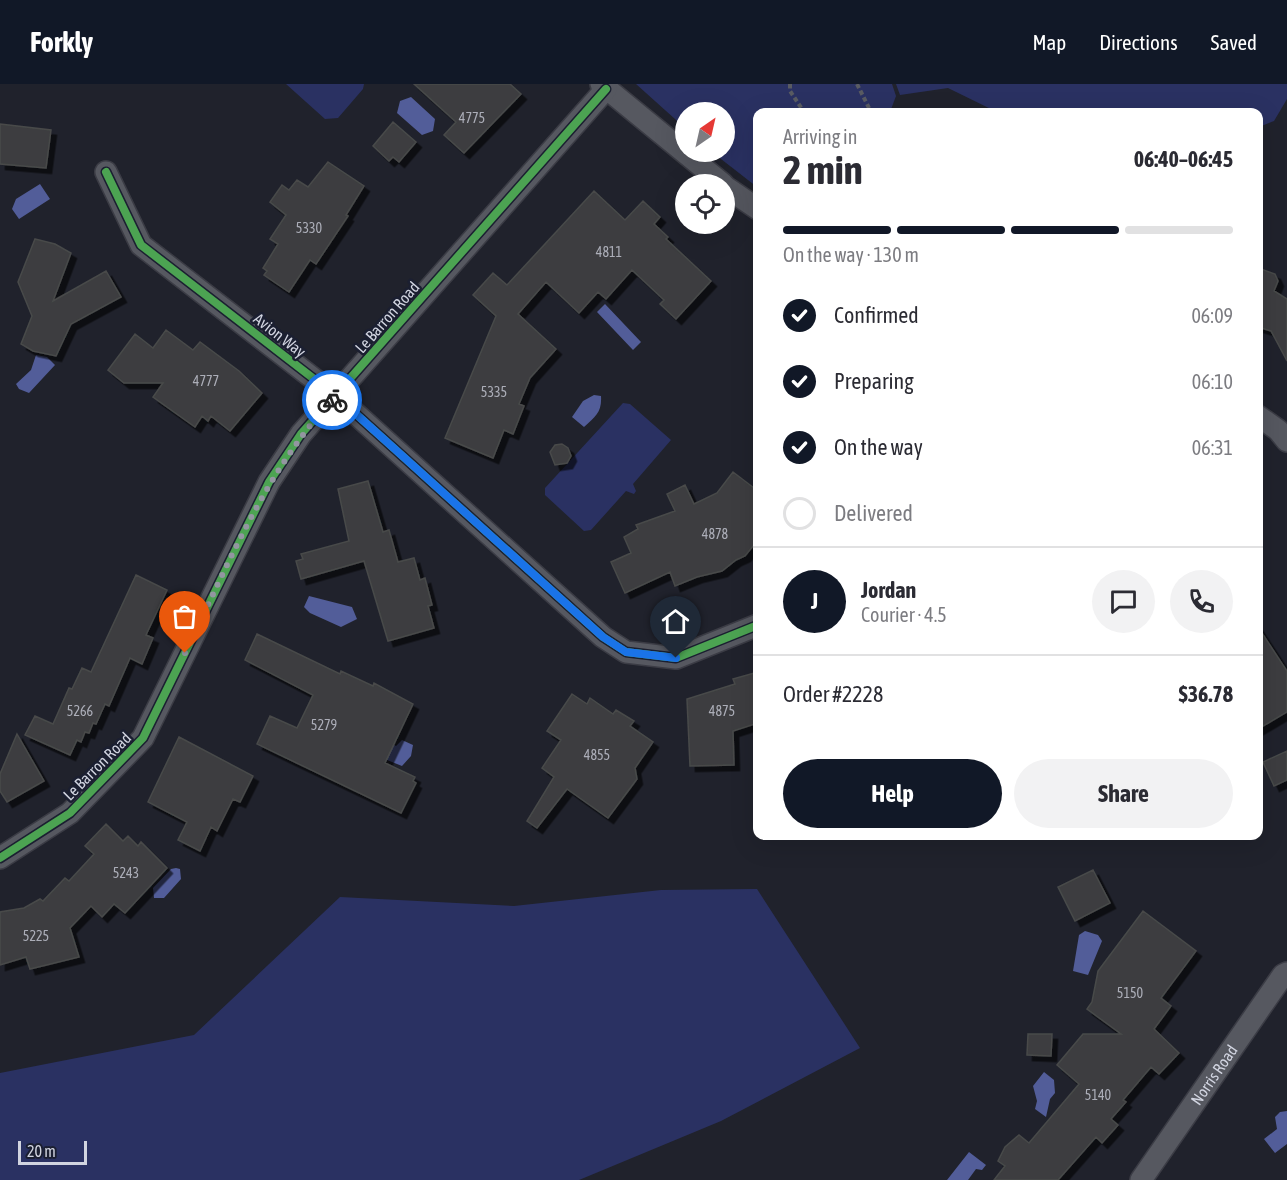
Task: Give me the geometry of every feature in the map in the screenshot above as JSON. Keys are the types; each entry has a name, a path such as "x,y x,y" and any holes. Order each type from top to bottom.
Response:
{"street":[{"path":"604,86 711,174"},
{"name":"Le Barron Road","path":"0,858 70,813 143,738 269,482 302,434 604,86"},
{"name":"Avion Way","path":"106,172 141,245 336,396 603,637 626,652 676,658 753,627"},
{"path":"735,193 753,205"},
{"path":"1263,420 1278,430 1287,441"},
{"name":"Norris Road","path":"1141,1180 1276,985 1287,973"}],"path":[{"path":"790,84 790,91 801,108"},
{"path":"857,84 869,108"}],"shaded area":[{"path":"286,84 364,84 363,89 338,118 325,119"},
{"path":"636,84 892,84 896,96 892,108 753,108 753,184 725,162 735,162 735,102 675,102 675,119"},
{"path":"896,84 1287,84 1287,99 1274,121 1263,125 1263,108 989,108 948,88 900,95"},
{"path":"411,97 435,119 433,131 422,135 397,113 400,101"},
{"path":"40,184 50,199 19,219 12,209 16,199"},
{"path":"605,304 641,342 633,350 597,312"},
{"path":"36,355 47,357 55,365 29,393 19,389 16,384 31,370"},
{"path":"594,395 601,396 599,410 584,427 572,417 583,401"},
{"path":"623,403 630,404 671,440 633,484 636,491 634,494 626,491 591,530 584,531 545,495 545,488"},
{"path":"309,596 352,607 357,619 341,627 310,613 304,607"},
{"path":"379,737 396,746 402,740 413,745 411,756 402,766 387,760"},
{"path":"171,869 180,869 181,879 164,898 154,898 153,888"},
{"path":"757,889 860,1048 721,1121 579,1180 0,1180 0,1073 194,1035 340,897 514,906 661,890"},
{"path":"1085,931 1098,935 1102,941 1088,975 1073,971 1079,935"},
{"path":"1044,1072 1054,1080 1055,1093 1050,1099 1046,1117 1035,1109 1037,1101 1033,1086"},
{"path":"1287,1111 1287,1144 1275,1153 1264,1139 1277,1129 1275,1117 1280,1112"},
{"path":"969,1152 986,1165 982,1170 976,1169 968,1180 947,1180"}],"building":[{"path":"414,84 510,84 521,94 464,153 444,135 456,122"},
{"path":"393,122 416,142 399,162 393,157 389,161 373,146"},
{"path":"0,124 51,130 46,168 0,164"},
{"path":"328,162 364,186 346,215 348,216 316,264 310,260 289,292 264,275 267,271 263,268 278,244 270,239 286,215 270,202 282,185 289,190 297,180 308,187"},
{"path":"594,191 625,220 643,201 660,217 654,224 668,237 666,239 711,281 676,319 660,304 664,300 632,270 606,299 598,292 579,313 546,282 518,314 556,349 530,378 519,404 524,406 513,434 504,430 493,458 445,438 496,316 473,295 493,273 507,285"},
{"path":"35,239 55,244 71,253 53,301 106,271 121,297 71,324 56,356 33,351 21,344 32,316 18,282"},
{"path":"1263,270 1275,274 1278,281 1274,291 1287,299 1287,361 1271,331 1263,329"},
{"path":"166,330 193,350 200,342 239,371 262,393 230,431 211,416 208,421 202,416 195,427 153,397 163,383 124,383 108,370 135,334 153,348"},
{"path":"562,444 568,448 571,456 567,463 555,465 550,452 555,445"},
{"path":"733,472 753,487 753,546 745,556 722,571 697,577 675,586 670,572 625,593 611,562 631,553 624,537 638,529 636,525 675,511 667,494 685,485 694,504 717,493"},
{"path":"368,481 383,532 389,530 398,562 414,558 420,580 425,578 432,605 428,606 434,628 388,641 364,561 301,579 296,561 303,559 301,554 349,541 338,489"},
{"path":"136,575 167,590 146,635 153,638 142,664 130,658 109,706 105,704 96,724 93,723 89,733 85,732 81,742 77,740 70,755 25,735 35,716 53,724 69,688 72,689 82,668 91,672"},
{"path":"257,634 340,674 341,671 373,686 374,683 413,704 385,763 415,777 413,781 416,783 401,813 257,744 270,716 297,728 313,695 245,660"},
{"path":"1263,635 1287,671 1287,712 1263,726"},
{"path":"753,673 753,725 733,731 734,765 690,766 687,699 735,684 733,679"},
{"path":"572,694 587,704 590,698 613,714 616,710 634,721 630,726 653,742 635,768 637,779 608,818 567,789 537,828 527,821 554,777 542,768 561,740 547,731"},
{"path":"17,734 44,781 7,802 0,791 0,774"},
{"path":"179,737 253,776 240,802 233,799 217,831 211,827 200,851 178,840 187,822 148,802"},
{"path":"1287,751 1287,780 1274,786 1263,762"},
{"path":"106,824 123,841 128,836 138,846 141,842 167,868 125,913 114,904 102,917 91,906 70,928 79,957 30,969 26,957 0,965 0,912 24,908 40,899 43,901 65,878 69,881 94,854 85,846"},
{"path":"1093,870 1110,903 1075,921 1058,887"},
{"path":"1143,911 1196,951 1161,998 1171,1006 1154,1029 1179,1053 1159,1074 1151,1067 1123,1100 1126,1102 1111,1119 1118,1125 1102,1143 1096,1137 1058,1180 994,1180 1005,1166 998,1161 1005,1147 1019,1135 1029,1143 1079,1084 1057,1065 1083,1034 1121,1034 1087,1009 1092,1002 1098,971"},
{"path":"1028,1034 1052,1034 1051,1056 1027,1055"}],"cycle path":[{"path":"0,858 70,813 143,738 269,482 301,434 606,89"},
{"path":"106,172 141,245 336,396 603,637 626,652 676,658 753,627"}],"way so far":[{"path":"185,653 269,482 302,434 332,400"}],"route":[{"path":"332,400 336,396 603,637 626,652 676,658"}]}
